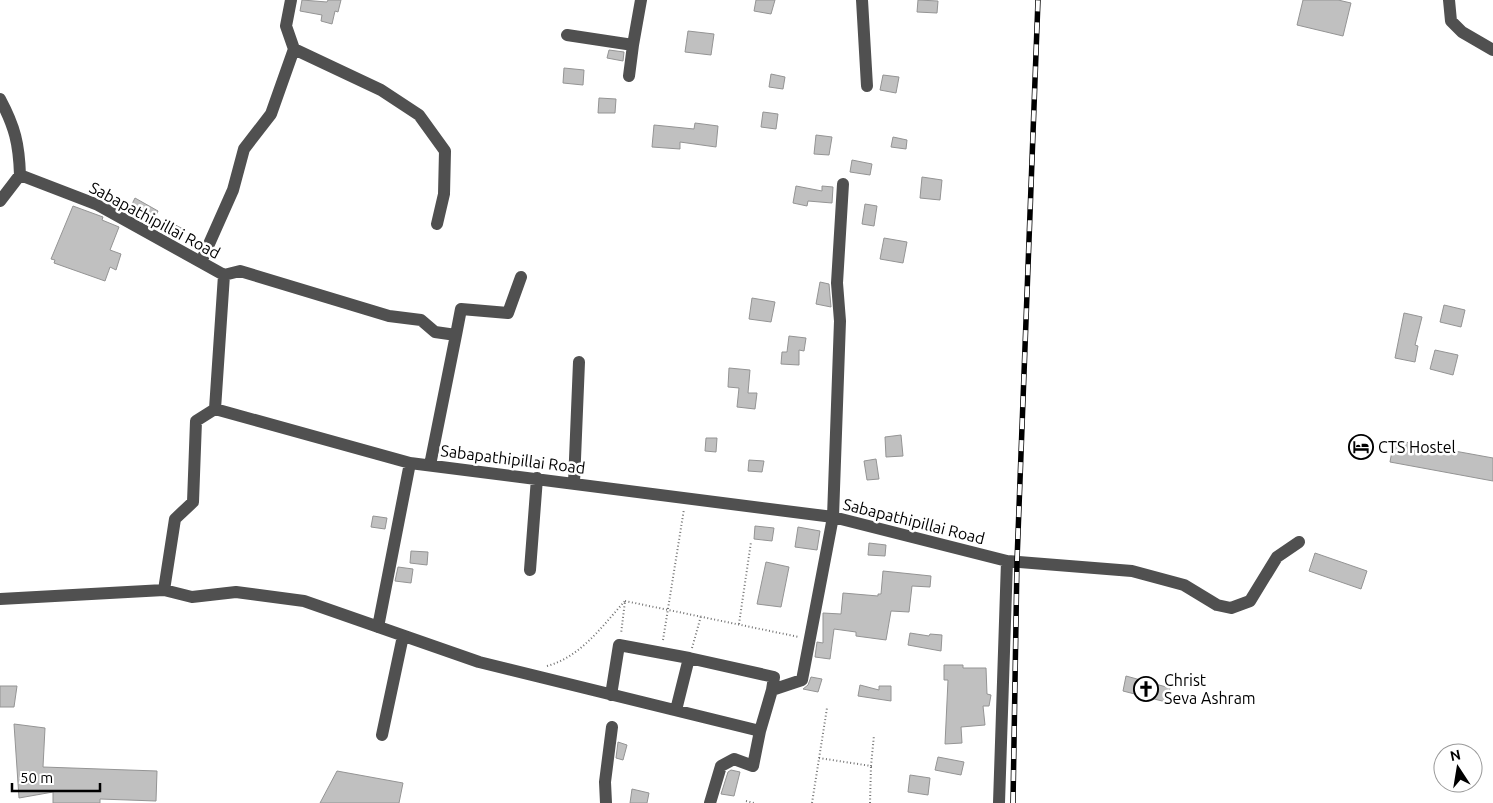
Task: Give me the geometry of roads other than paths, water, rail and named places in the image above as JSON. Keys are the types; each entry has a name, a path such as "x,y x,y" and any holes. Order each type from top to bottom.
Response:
{"street":[{"path":"201,262 233,190 244,149 270,114 294,49 286,26 291,0"},
{"path":"629,76 641,0"},
{"path":"862,0 867,86"},
{"path":"1450,0 1451,21 1462,32 1493,50"},
{"path":"567,35 633,45"},
{"path":"294,49 381,90 419,115 444,151 444,194 437,224"},
{"path":"0,99 12,120 19,146 20,175 0,201"},
{"name":"Sabapathipillai Road","path":"20,175 98,205 224,275 215,409 410,463 686,496 833,517 1006,561 1132,571 1184,584 1217,605 1231,608 1250,601 1277,557 1299,542"},
{"path":"772,690 802,680 833,517 840,321 836,283 843,184"},
{"path":"224,275 240,271 389,316 421,320 435,332 456,335"},
{"path":"430,465 461,308 508,313 521,277"},
{"path":"574,483 579,362"},
{"path":"164,590 175,519 193,502 196,421 215,409"},
{"path":"378,627 410,463"},
{"path":"530,570 537,478"},
{"path":"999,803 1006,561"},
{"path":"0,598 164,590 192,597 236,592 304,601 480,662 760,731"},
{"path":"382,735 403,636"},
{"path":"611,694 619,645 774,677 753,766 734,759 721,766 710,803"},
{"path":"676,710 689,658"},
{"path":"606,803 605,782 612,727"}],"railway":[{"path":"1013,803 1017,561 1038,0"}],"place":[{"name":"CTS Hostel","path":"1361,447"},
{"name":"Christ Seva Ashram","path":"1146,689"}]}
